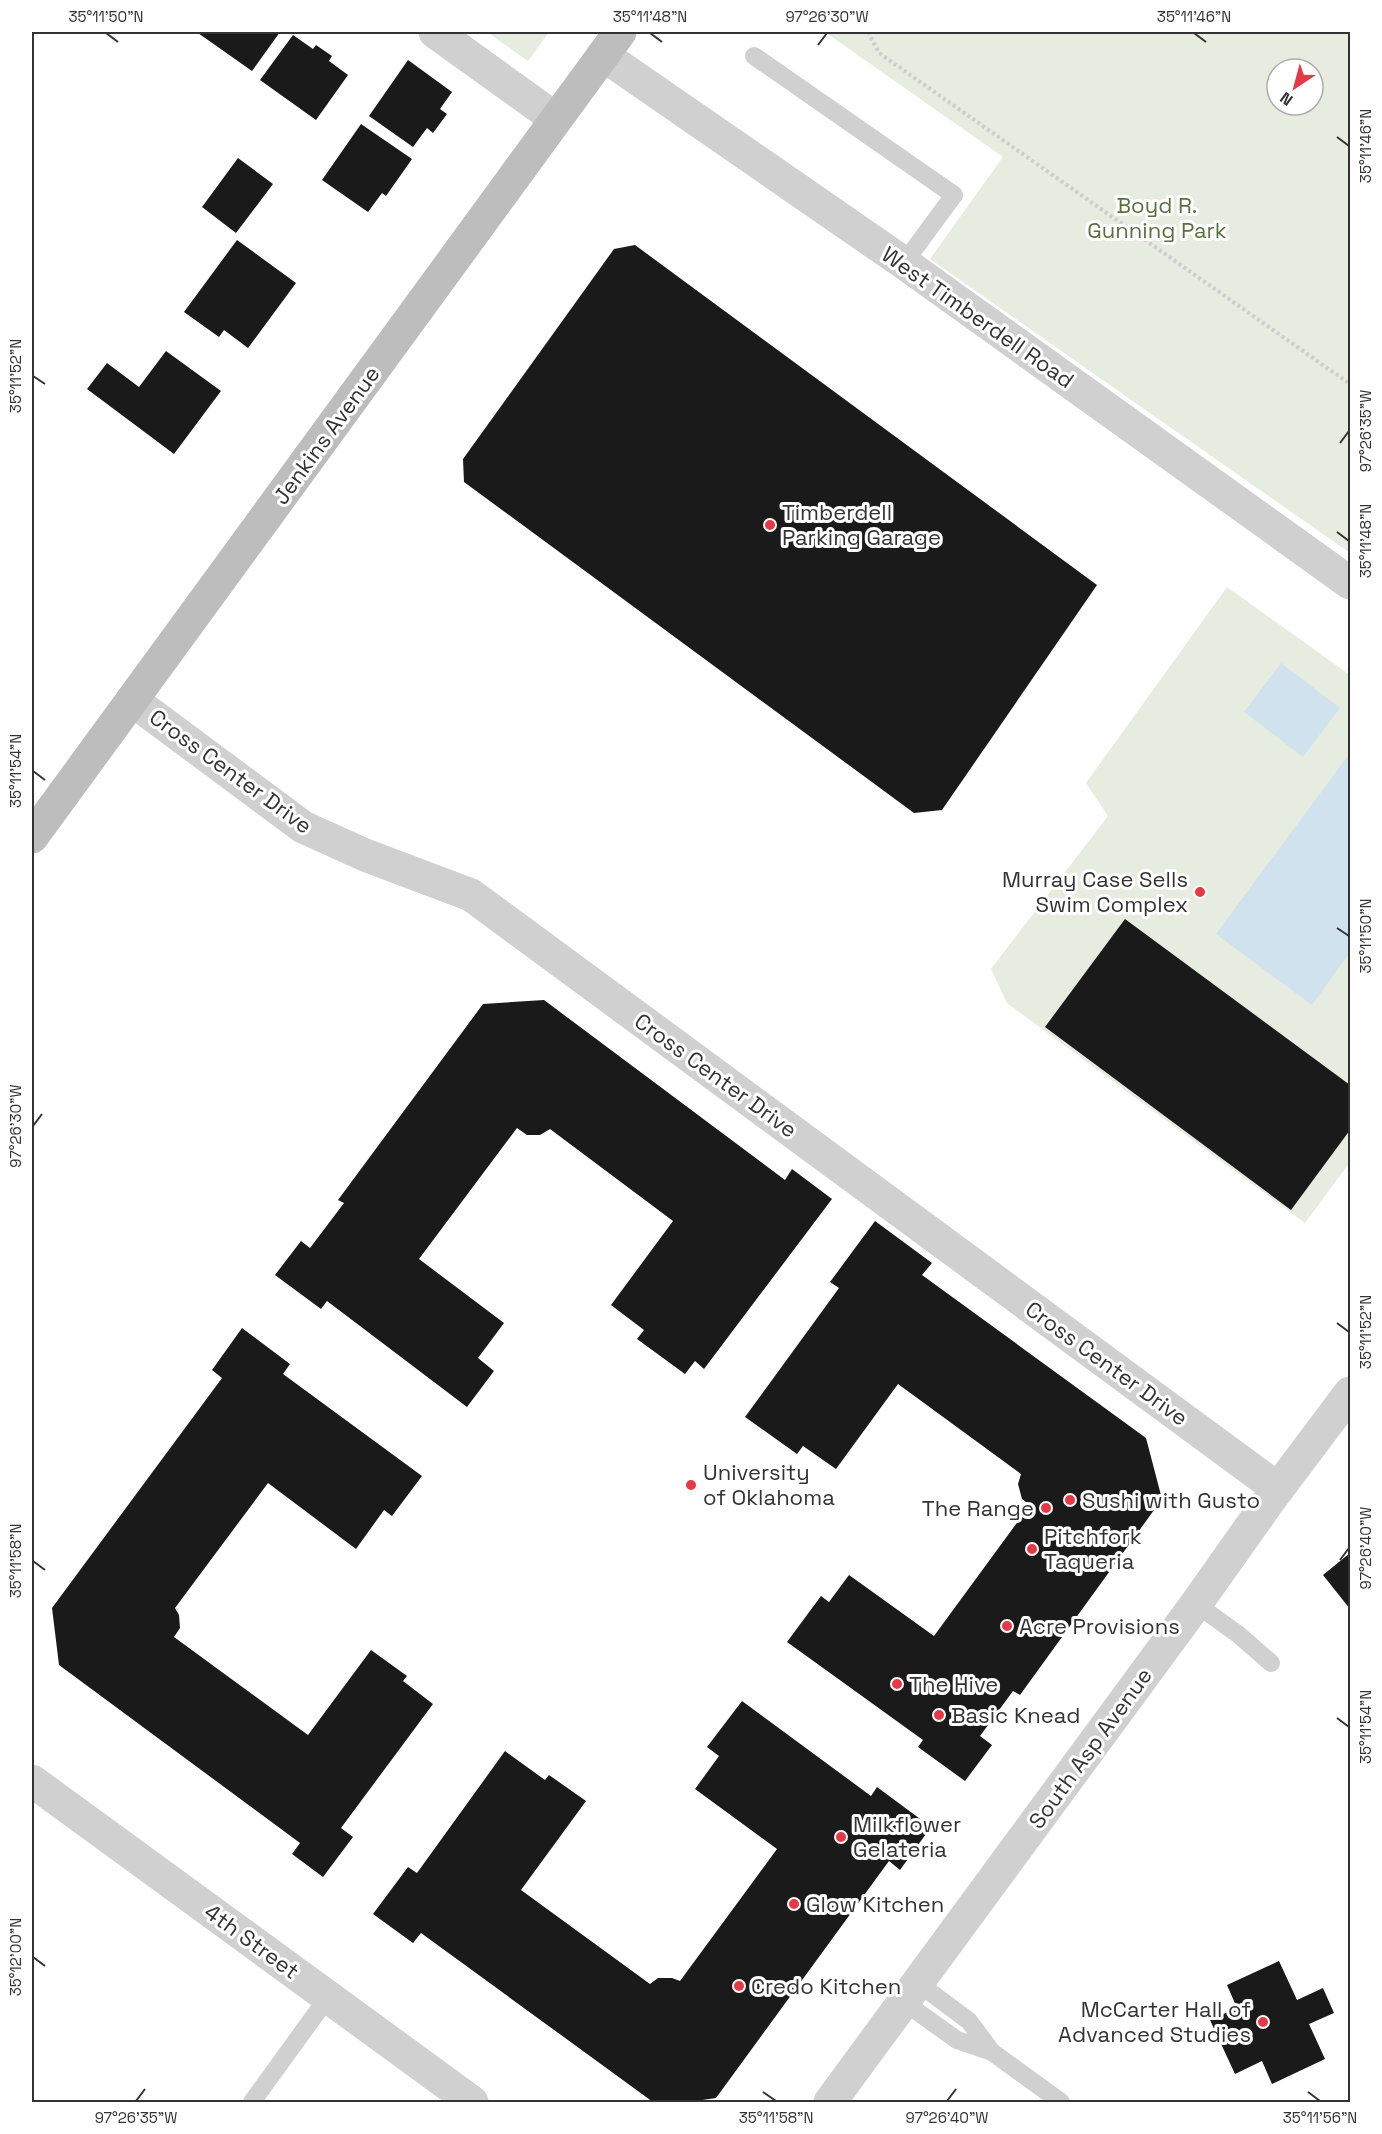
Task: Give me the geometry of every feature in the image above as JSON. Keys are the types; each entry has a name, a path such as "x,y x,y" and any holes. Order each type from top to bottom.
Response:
{"street":[{"path":"435,32 556,119"},
{"name":"Jenkins Avenue","path":"32,837 611,43"},
{"name":"West Timberdell Road","path":"611,43 904,263 1350,583"},
{"name":"Cross Center Drive","path":"132,700 303,827 365,855 471,896 1278,1489"},
{"name":"South Asp Avenue","path":"830,2103 1350,1393"},
{"name":"4th Street","path":"32,1781 472,2103"}],"lane":[{"path":"754,56 954,195 904,263"},
{"path":"1196,1604 1239,1635 1271,1663"},
{"path":"911,1992 957,2040 992,2052 1061,2103"},
{"path":"252,2103 328,1996"}],"path":[{"path":"868,32 879,53 1350,384"}],"green space":[{"path":"487,32 549,32 528,61"},
{"name":"Boyd R. Gunning Park","path":"825,32 1350,32 1350,553 930,259 1003,157"},
{"name":"Murray Case Sells Swim Complex","path":"1227,587 1350,675 1350,1162 1305,1223 1007,1003 991,969 1108,816 1086,783"}],"water":[{"path":"1281,663 1340,708 1303,757 1244,712"},
{"path":"1350,753 1350,952 1312,1005 1216,934"}],"building":[{"path":"199,32 280,32 252,71"},
{"path":"293,35 313,49 316,45 332,56 329,61 348,75 316,120 260,80"},
{"path":"408,60 452,92 440,109 447,114 433,133 427,128 413,147 369,116"},
{"path":"361,124 412,159 386,196 382,193 368,212 322,180"},
{"path":"238,158 273,184 236,233 202,207"},
{"path":"237,240 296,283 248,348 224,330 219,337 184,312"},
{"name":"Timberdell Parking Garage","path":"635,245 1097,585 942,810 914,813 464,482 463,459 614,249"},
{"path":"166,351 221,391 174,454 87,389 107,363 139,387"},
{"path":"1125,919 1350,1085 1350,1130 1291,1210 1045,1027"},
{"path":"544,1000 785,1180 792,1169 832,1199 704,1369 695,1361 685,1374 637,1339 644,1330 611,1305 673,1221 550,1129 540,1135 527,1135 517,1128 419,1259 504,1323 478,1358 494,1371 467,1407 327,1301 321,1309 275,1275 301,1241 310,1248 344,1203 338,1200 483,1004"},
{"path":"875,1221 932,1263 922,1275 1146,1438 1162,1499 1020,1695 1013,1691 980,1736 992,1745 965,1781 918,1747 923,1740 787,1642 821,1596 829,1602 849,1575 934,1636 1030,1505 1022,1499 1018,1484 1021,1474 898,1384 836,1469 803,1446 797,1454 745,1417 839,1288 830,1282"},
{"path":"242,1328 290,1364 283,1374 422,1476 392,1516 384,1510 356,1549 268,1483 175,1608 179,1615 180,1628 174,1637 308,1735 371,1650 407,1676 403,1681 433,1704 341,1828 353,1837 323,1877 292,1854 300,1843 59,1665 52,1608 222,1378 212,1370"},
{"path":"1350,1553 1350,1609 1323,1575"},
{"path":"742,1701 871,1796 877,1787 931,1827 900,1870 889,1861 716,2098 689,2102 653,2102 421,1933 413,1943 373,1914 408,1867 417,1873 505,1751 545,1780 549,1775 586,1801 521,1890 650,1984 658,1978 672,1978 680,1981 777,1849 695,1789 719,1756 707,1747"},
{"name":"McCarter Hall of Advanced Studies","path":"1279,1961 1297,2000 1323,1988 1334,2013 1309,2024 1325,2059 1272,2084 1262,2061 1235,2074 1210,2020 1237,2008 1227,1985"}],"place":[{"name":"Timberdell Parking Garage","path":"770,525"},
{"name":"Murray Case Sells Swim Complex","path":"1200,892"},
{"name":"University of Oklahoma","path":"691,1485"},
{"name":"Sushi with Gusto","path":"1070,1500"},
{"name":"The Range","path":"1046,1508"},
{"name":"Pitchfork Taqueria","path":"1032,1549"},
{"name":"Acre Provisions","path":"1007,1626"},
{"name":"The Hive","path":"897,1684"},
{"name":"Basic Knead","path":"939,1715"},
{"name":"Milkflower Gelateria","path":"841,1837"},
{"name":"Glow Kitchen","path":"794,1904"},
{"name":"Credo Kitchen","path":"739,1986"},
{"name":"McCarter Hall of Advanced Studies","path":"1263,2022"}]}
